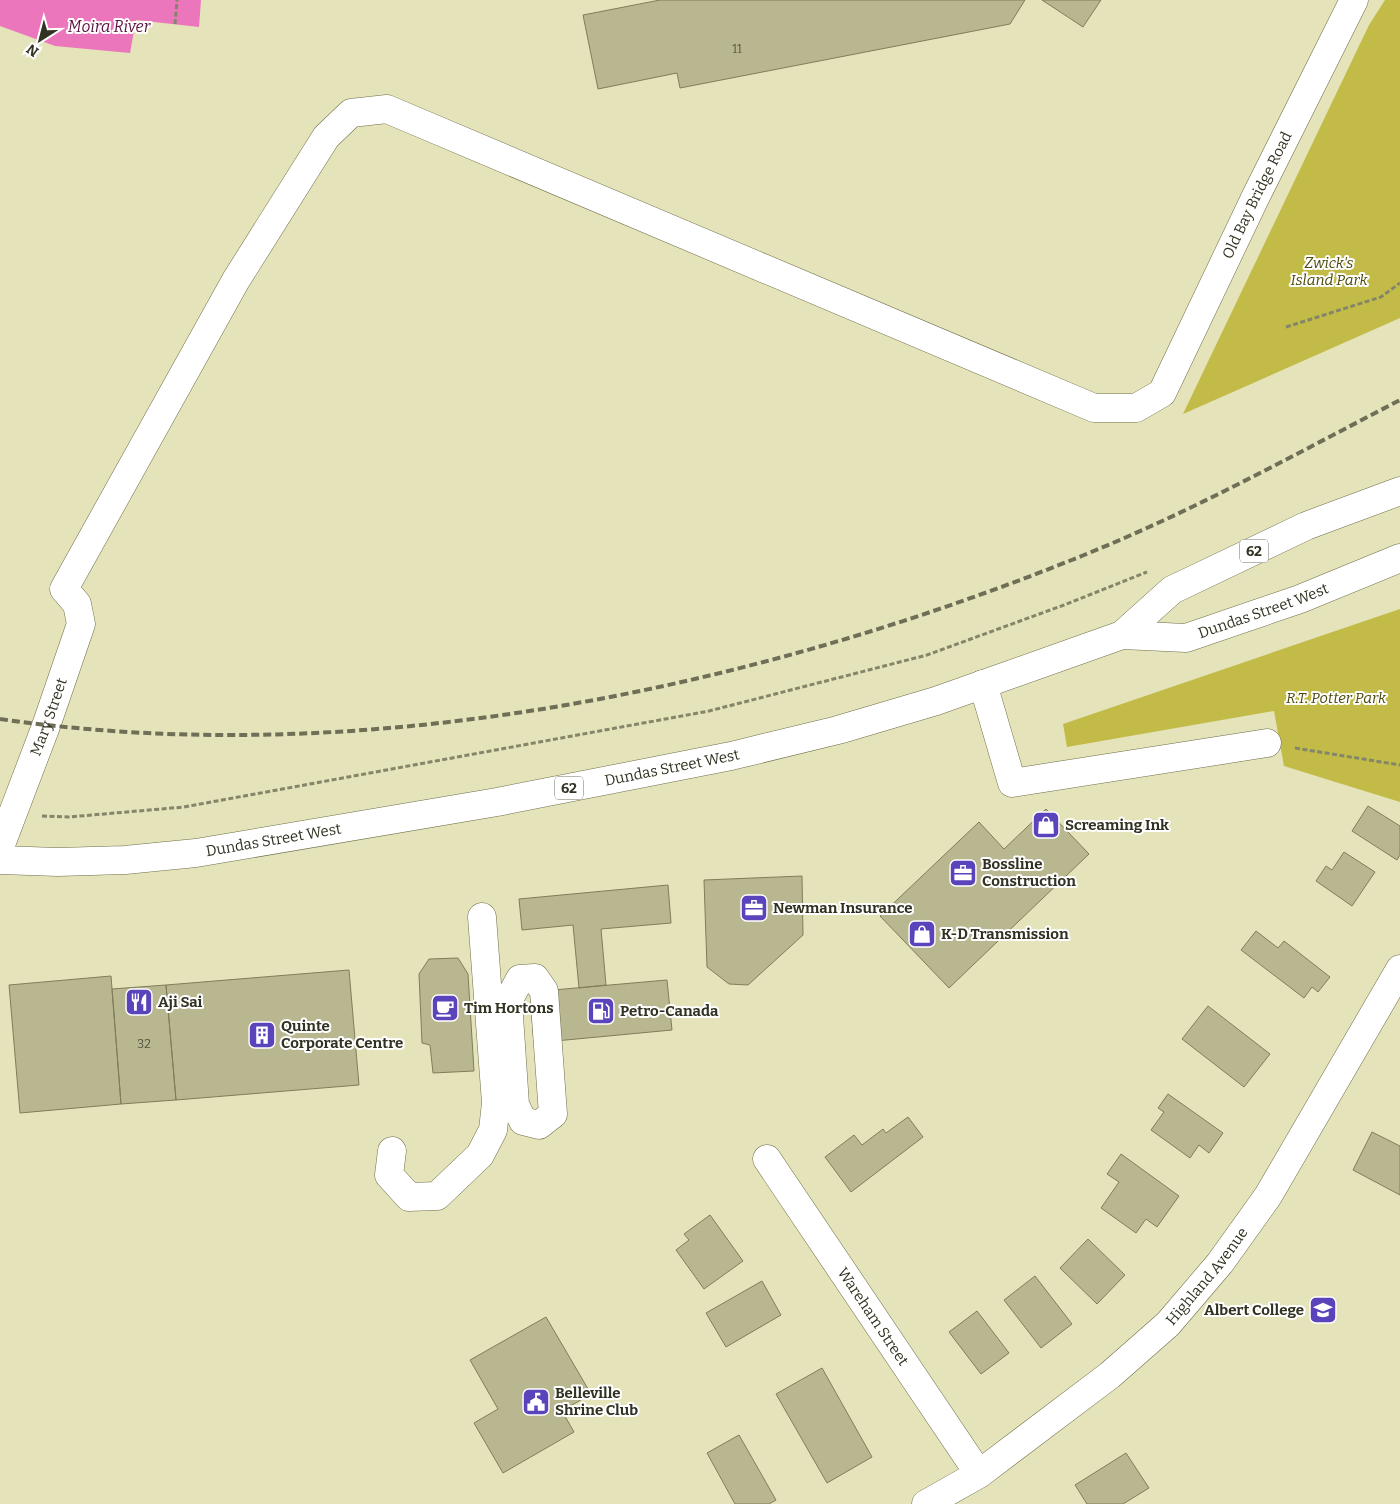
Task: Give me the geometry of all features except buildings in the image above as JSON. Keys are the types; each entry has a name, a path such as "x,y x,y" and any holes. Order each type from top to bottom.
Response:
{"street":[{"name":"Old Bay Bridge Road","path":"64,589 236,280 326,137 351,113 387,109 1094,408 1136,408 1162,393 1256,196 1354,0"},
{"name":"Dundas Street West","path":"0,860 58,862 125,860 196,853 488,804 731,756 846,727 936,701 1122,634 1172,590 1306,526 1400,490"},
{"name":"Dundas Street West","path":"1122,634 1186,638 1300,599 1400,558"},
{"name":"Mary Street","path":"0,847 46,726 81,624 77,604 64,589"},
{"path":"983,684 1012,783 1267,743"},
{"path":"392,1152 389,1175 409,1197 437,1196 480,1154 493,1130 496,1103 482,917"},
{"name":"Highland Avenue","path":"926,1504 979,1474 1124,1363 1168,1324 1220,1263 1268,1196 1400,969"},
{"name":"Wareham Street","path":"767,1159 979,1474"}],"path":[{"path":"175,24 177,0"},
{"path":"1286,327 1381,297 1400,283"},
{"path":"12,815 69,817 184,807 709,710 927,654 1064,605 1155,568"},
{"path":"1267,743 1400,766"}],"green space":[{"name":"Zwick's Island Park","path":"1385,0 1400,0 1400,318 1183,414 1369,25"},
{"name":"R.T. Potter Park","path":"1400,609 1400,802 1284,766 1274,711 1067,747 1063,724"}],"water":[{"name":"Moira River","path":"0,0 201,0 199,27 136,20 130,53 55,46 0,26"}],"railway":[{"path":"0,719 136,732 274,734 413,726 551,708 689,680 824,645 956,603 1084,555 1204,501 1400,400"}],"place":[{"name":"Screaming Ink","path":"1046,825"},
{"name":"Bossline Construction","path":"963,873"},
{"name":"Newman Insurance","path":"754,908"},
{"name":"K-D Transmission","path":"922,934"},
{"name":"Aji Sai","path":"139,1002"},
{"name":"Tim Hortons","path":"445,1008"},
{"name":"Petro-Canada","path":"601,1011"},
{"name":"Quinte Corporate Centre","path":"262,1035"},
{"name":"Albert College","path":"1323,1310"},
{"name":"Belleville Shrine Club","path":"536,1402"}]}
